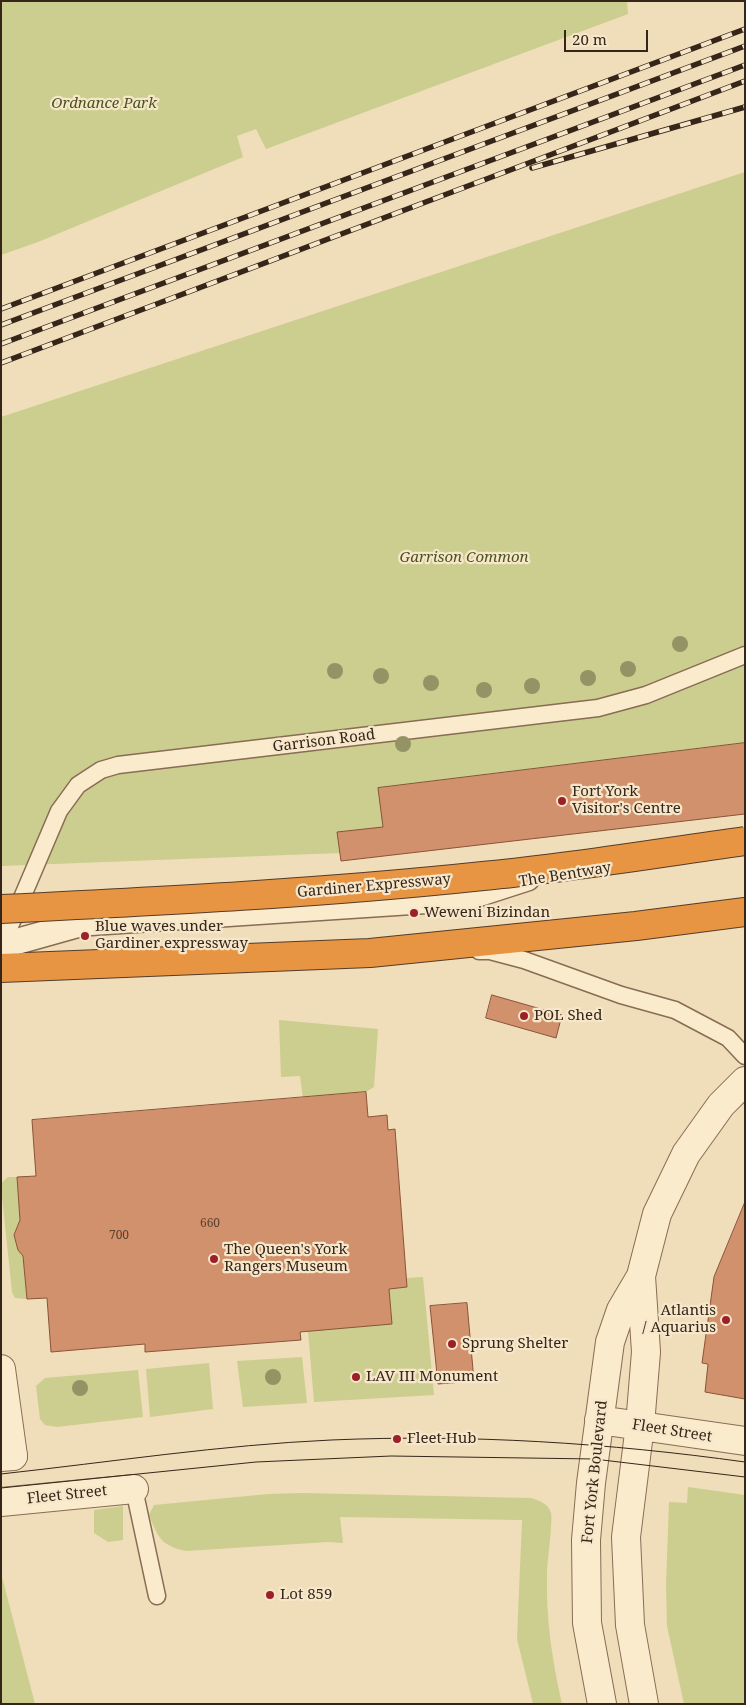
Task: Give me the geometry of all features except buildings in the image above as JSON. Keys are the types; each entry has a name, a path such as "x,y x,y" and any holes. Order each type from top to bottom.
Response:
{"highway":[{"name":"Gardiner Expressway","path":"1,909 341,890 486,876 745,841"},
{"path":"1,968 370,953 636,926 745,912"}],"street":[{"name":"The Bentway","path":"1,946 82,924 465,898 531,877 745,850"},
{"name":"Fort York Boulevard","path":"602,1704 587,1623 586,1540 599,1420 610,1342 620,1310 641,1276 657,1214 686,1154 721,1105 745,1082"},
{"name":"Fort York Boulevard","path":"641,1276 646,1352 640,1426 626,1538 630,1625 644,1704"},
{"path":"1,1369 7,1456"},
{"name":"Fleet Street","path":"599,1420 745,1441"},
{"name":"Fleet Street","path":"1,1502 134,1489"}],"lane":[{"name":"Garrison Road","path":"1,946 59,811 78,785 101,770 128,764 598,708 646,695 745,655"},
{"path":"1,980 490,951 524,960 620,995 675,1010 728,1038 745,1056"},
{"path":"134,1489 158,1596"}],"green space":[{"name":"Ordnance Park","path":"1,1 627,1 628,14 266,149 256,129 237,136 243,157 38,242 1,255"},
{"name":"Garrison Common","path":"745,172 745,806 688,816 340,853 1,866 1,417"},
{"path":"279,1020 378,1029 374,1087 366,1092 303,1098 300,1076 281,1077"},
{"path":"8,1177 17,1177 20,1220 14,1235 18,1250 23,1256 27,1299 15,1298 12,1292 1,1187 1,1183"},
{"path":"423,1277 434,1395 314,1402 308,1331 392,1324 389,1289 407,1287 406,1278"},
{"path":"302,1357 307,1403 243,1407 237,1361"},
{"path":"209,1363 213,1409 150,1417 146,1369"},
{"path":"138,1370 143,1417 57,1427 45,1425 40,1419 36,1386 45,1378"},
{"path":"688,1487 745,1495 745,1704 684,1704 667,1626 666,1585 669,1502 687,1503"},
{"path":"303,1493 531,1498 546,1505 551,1513 547,1574 549,1623 562,1704 533,1704 517,1639 522,1520 340,1517 343,1543 328,1542 186,1551 166,1543 158,1535 149,1515 154,1505 268,1494"},
{"path":"123,1506 123,1540 108,1542 94,1533 94,1510"},
{"path":"1,1573 35,1704 1,1704"}],"tram line":[{"path":"1,1474 166,1454 290,1442 383,1438 487,1439 590,1445 745,1462"},
{"path":"1,1488 256,1462 391,1456 594,1459 745,1477"}],"railway":[{"path":"1,309 745,29"},
{"path":"1,325 745,46"},
{"path":"1,344 745,65"},
{"path":"1,363 745,81"},
{"path":"532,168 745,107"}],"place":[{"name":"Fort York Visitor's Centre","path":"562,801"},
{"name":"Weweni Bizindan","path":"414,913"},
{"name":"Blue waves under Gardiner expressway","path":"85,936"},
{"name":"POL Shed","path":"524,1016"},
{"name":"The Queen's York Rangers Museum","path":"214,1259"},
{"name":"Atlantis / Aquarius","path":"726,1320"},
{"name":"Sprung Shelter","path":"452,1344"},
{"name":"LAV III Monument","path":"356,1377"},
{"name":"Fleet Hub","path":"397,1439"},
{"name":"Lot 859","path":"270,1595"}]}
